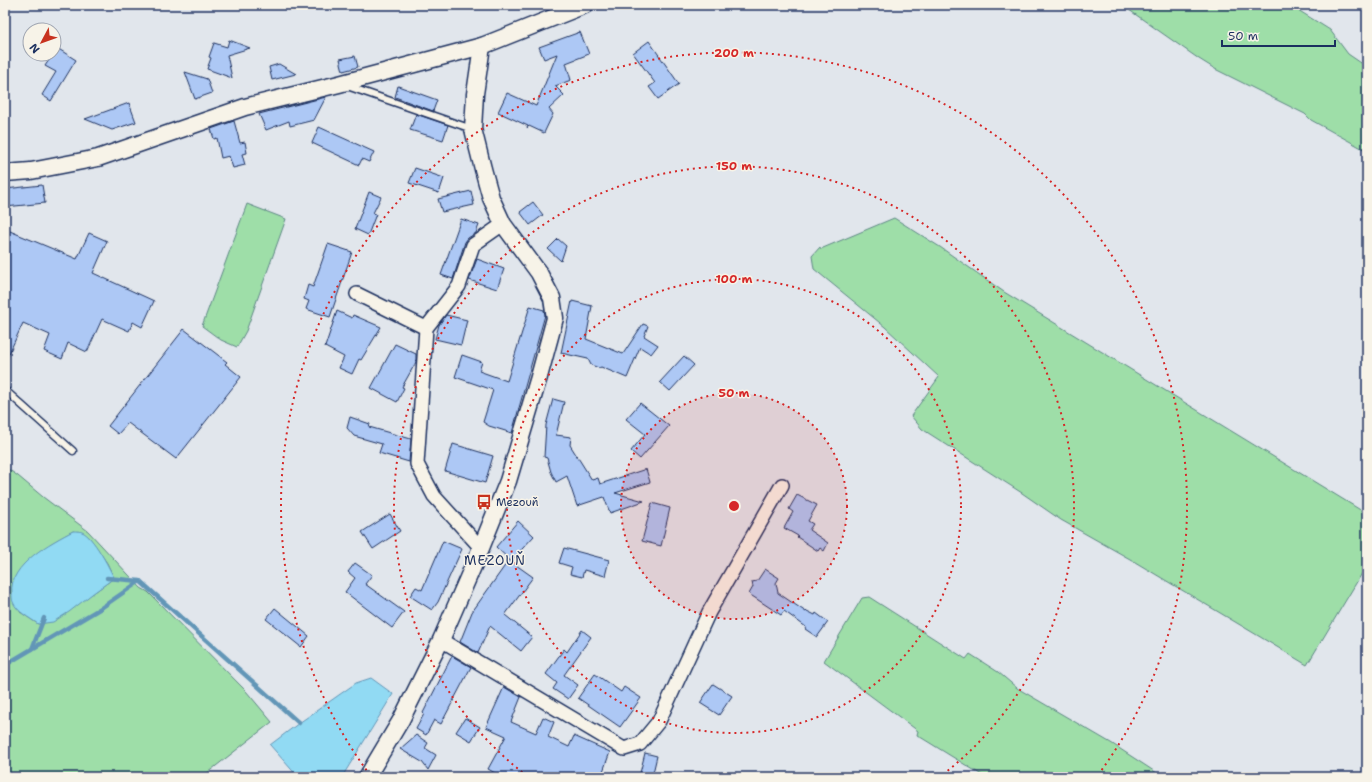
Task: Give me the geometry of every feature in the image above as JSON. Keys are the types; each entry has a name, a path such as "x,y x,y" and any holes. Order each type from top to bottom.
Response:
{"street":[{"path":"5,173 31,171 98,158 245,107 482,46 585,5"},
{"path":"367,777 401,720 441,640 481,548 508,481 540,377 555,318 552,298 539,274 503,224 491,198 473,129 475,94 482,46"},
{"path":"481,548 434,496 417,464 426,328 459,286 473,245 503,224"},
{"path":"357,294 426,328"},
{"path":"441,640 624,749 640,744 659,720 709,612 782,485"}],"lane":[{"path":"339,84 473,129"},
{"path":"5,390 73,451"}],"green space":[{"path":"1122,5 1290,5 1330,30 1348,54 1367,67 1367,151 1311,120 1305,114 1215,69"},
{"path":"247,204 286,219 246,331 237,347 221,340 202,326"},
{"path":"894,218 940,247 1004,292 1367,514 1367,565 1307,665 1130,559 1061,520 1022,493 922,429 911,416 939,377 885,327 814,269 812,256 820,247 821,249"},
{"path":"5,467 88,531 141,588 148,592 246,691 272,722 202,777 5,777","holes":["73,531 89,537 107,563 114,578 92,594 38,624 20,612 23,566 52,543"]},
{"path":"869,597 966,659 970,654 998,672 1017,688 1111,743 1163,777 985,777 917,735 918,731 824,661 862,598"}],"water":[{"path":"73,531 82,532 91,539 114,578 69,612 53,622 38,624 15,606 12,598 13,583 17,573 33,556 54,541"},
{"path":"371,678 393,694 342,777 298,777 270,745 356,683"}],"building":[{"path":"580,32 589,54 566,63 571,80 555,86 564,95 549,109 553,114 544,133 529,126 527,128 528,126 498,112 507,93 536,106 557,54 544,59 539,47"},
{"path":"229,40 250,48 227,55 232,78 207,69 214,43 227,47"},
{"path":"649,41 679,84 658,99 649,87 655,83 633,53"},
{"path":"62,51 76,60 51,101 42,95 56,72 45,66 48,62 62,62"},
{"path":"355,56 358,67 343,71 340,59"},
{"path":"279,64 296,74 272,80 269,67"},
{"path":"185,72 207,79 212,93 195,99"},
{"path":"398,86 437,100 433,111 395,97"},
{"path":"326,97 314,120 290,126 289,121 266,130 259,114"},
{"path":"129,103 136,122 112,130 85,119"},
{"path":"416,114 448,125 443,140 410,130"},
{"path":"234,121 240,143 245,142 247,153 242,154 245,165 233,168 229,156 221,158 217,138 214,139 211,129"},
{"path":"319,127 374,152 369,162 362,159 359,165 312,143"},
{"path":"415,168 444,178 439,193 409,183"},
{"path":"42,185 45,203 5,207 5,189"},
{"path":"471,191 474,205 442,212 438,199"},
{"path":"369,192 381,197 373,213 376,214 368,235 355,229"},
{"path":"533,202 543,215 530,225 520,212"},
{"path":"461,219 479,225 476,233 465,242 453,279 441,275"},
{"path":"5,229 77,259 89,233 107,241 93,273 154,301 142,327 133,322 129,331 102,319 87,352 68,343 62,359 44,351 50,335 23,323 5,362"},
{"path":"558,239 566,246 561,261 548,249"},
{"path":"328,244 352,252 330,317 306,309 309,301 304,299 308,285 313,287"},
{"path":"477,259 504,269 497,289 469,280"},
{"path":"572,301 592,306 586,339 623,354 643,324 648,326 644,336 658,345 651,354 640,347 627,378 601,367 599,368 591,365 588,359 561,353"},
{"path":"530,306 544,310 545,315 512,433 489,426 483,422 493,390 455,377 462,355 482,362 479,371 507,381"},
{"path":"337,311 352,318 353,315 381,327 361,360 359,359 352,374 339,368 344,357 325,347"},
{"path":"446,315 467,320 461,345 435,339 439,325"},
{"path":"184,329 227,362 225,364 241,377 176,459 128,423 118,434 108,426"},
{"path":"395,344 416,354 416,362 402,387 404,388 397,402 371,388"},
{"path":"684,356 694,365 670,391 660,382"},
{"path":"553,399 564,402 556,435 571,437 570,445 592,480 598,478 600,484 646,469 650,482 615,493 644,501 610,513 604,497 577,506 567,476 556,482 547,458 544,457 546,425"},
{"path":"640,403 669,426 640,459 631,451 645,434 626,419"},
{"path":"350,417 370,424 369,427 411,439 409,462 379,453 382,444 354,436 347,428"},
{"path":"453,444 493,456 485,483 445,471"},
{"path":"797,495 817,505 808,521 813,524 809,530 828,543 824,551 820,548 818,551 797,537 798,536 784,528 793,512 789,509"},
{"path":"652,503 670,508 661,546 642,541"},
{"path":"390,514 400,531 373,549 362,532"},
{"path":"518,521 534,536 511,561 496,547"},
{"path":"443,541 462,549 438,602 432,610 410,596 416,587 422,590"},
{"path":"564,548 609,560 605,576 584,570 582,577 570,574 572,567 559,563"},
{"path":"509,560 533,577 505,615 532,637 521,651 490,626 478,653 460,642 472,612"},
{"path":"355,563 372,575 365,584 404,612 392,628 345,592 355,578 348,572"},
{"path":"765,569 779,578 776,583 778,593 806,612 807,611 815,615 816,613 828,622 817,637 784,611 781,615 749,594 753,587 752,582 757,581"},
{"path":"275,608 309,636 301,647 266,619"},
{"path":"582,630 591,637 564,675 578,685 568,699 553,689 557,683 546,674 564,649 567,652"},
{"path":"452,656 471,667 441,724 434,720 426,735 416,729"},
{"path":"595,674 621,692 624,687 641,698 620,727 578,698"},
{"path":"713,684 732,696 719,715 700,703"},
{"path":"504,687 521,697 511,722 536,733 543,717 554,722 548,737 569,747 574,736 610,752 601,777 502,777 488,769 506,736 486,727"},
{"path":"465,718 480,727 471,741 456,732"},
{"path":"416,735 428,743 425,748 436,755 428,770 422,762 400,749"},
{"path":"645,753 657,756 652,777 639,777"}],"waterway":[{"path":"107,578 140,581"},
{"path":"5,665 101,608 140,581 299,723"},
{"path":"32,649 44,618"}],"place":[{"name":"Mezouň","path":"484,502"}],"district":[{"name":"MEZOUŇ","path":"495,560"}]}
